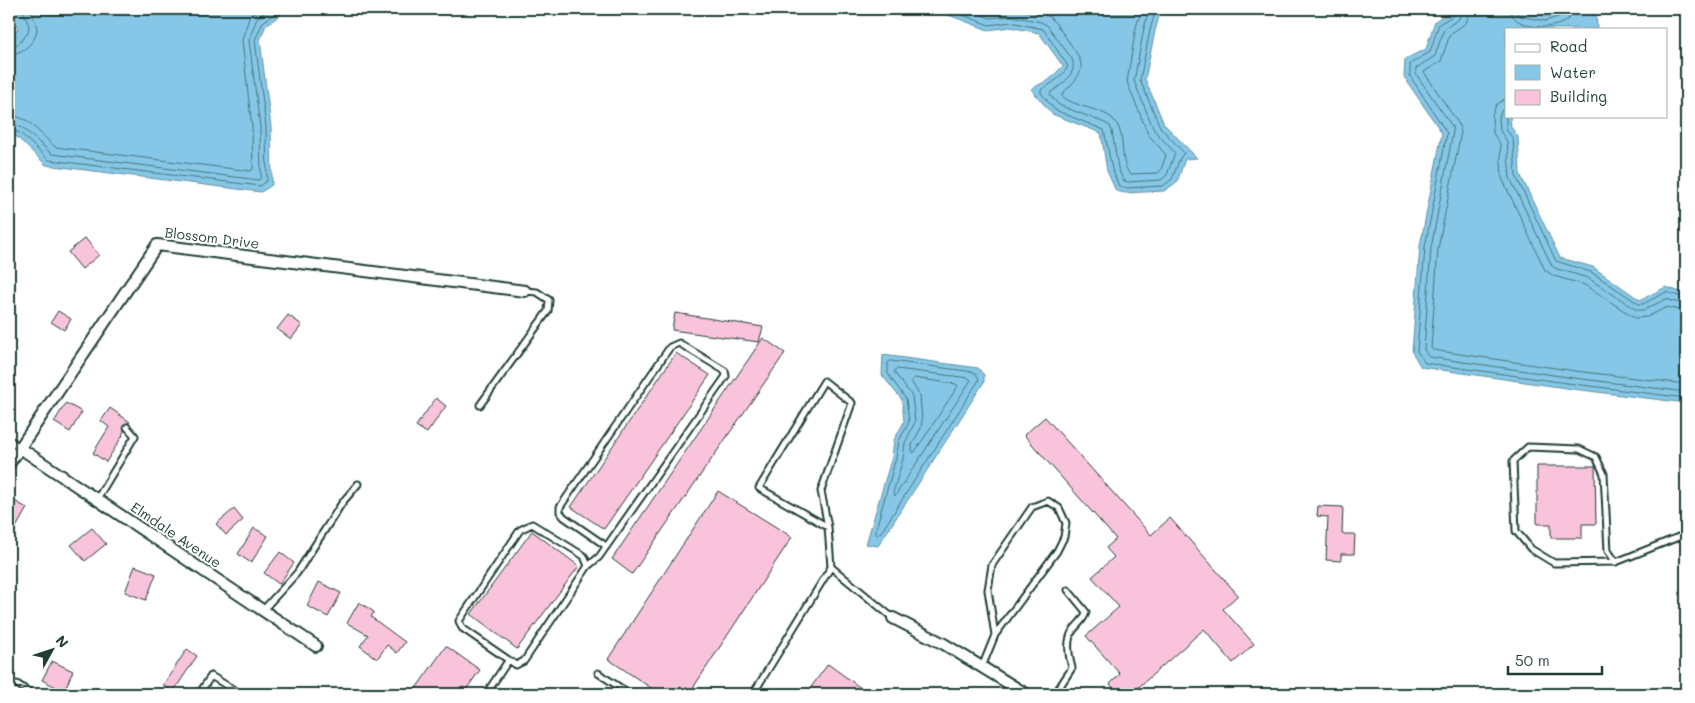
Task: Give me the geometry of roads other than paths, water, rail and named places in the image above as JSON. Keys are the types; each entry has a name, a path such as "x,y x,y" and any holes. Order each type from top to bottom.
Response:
{"street":[{"name":"Blossom Drive","path":"9,464 157,245 525,291"},
{"name":"Elmdale Avenue","path":"20,448 316,646"},
{"path":"893,618 944,644 1026,694"}],"lane":[{"path":"480,405 548,311 549,300 537,292 525,291"},
{"path":"588,566 584,556 532,524 520,530 459,621 462,628 508,661 516,665 524,661 588,566 599,557 726,376 725,372 679,343 670,347 560,507 560,512 564,517 606,546"},
{"path":"753,694 831,567 828,527 821,491 852,403 824,381 759,488 828,527"},
{"path":"97,499 135,436 127,427"},
{"path":"9,438 20,448"},
{"path":"1616,562 1608,551 1604,474 1596,457 1578,449 1528,447 1513,461 1516,531 1531,549 1554,563 1616,562 1684,535 1686,544"},
{"path":"263,610 297,573 342,503 358,484"},
{"path":"982,667 995,635 1057,551 1064,537 1066,523 1059,508 1048,502 1032,507 992,565 988,590 995,635"},
{"path":"831,567 893,618"},
{"path":"1055,694 1072,668 1069,653 1071,633 1085,618 1086,612 1068,590"},
{"path":"486,694 508,661"},
{"path":"598,674 630,694"},
{"path":"199,694 211,676 241,694"},
{"path":"9,685 17,684 32,694"}],"water":[{"path":"10,9 306,9 288,10 266,25 260,40 271,127 272,185 261,192 46,165 17,137 9,134 9,37 18,29"},
{"path":"933,9 1161,9 1145,79 1164,124 1197,158 1185,159 1177,182 1164,191 1125,193 1116,191 1107,171 1101,133 1052,114 1031,89 1050,79 1063,66 1039,33 1010,27 988,30"},
{"path":"1454,9 1512,9 1545,16 1569,9 1596,9 1597,28 1505,28 1505,118 1510,118 1511,127 1518,137 1520,174 1560,258 1593,267 1640,300 1666,287 1686,294 1686,403 1421,367 1412,352 1420,246 1442,133 1404,77 1405,59 1426,49 1435,21"},
{"path":"883,355 978,368 984,375 984,382 878,546 866,544 892,457 894,440 904,422 902,400 882,375"}]}
